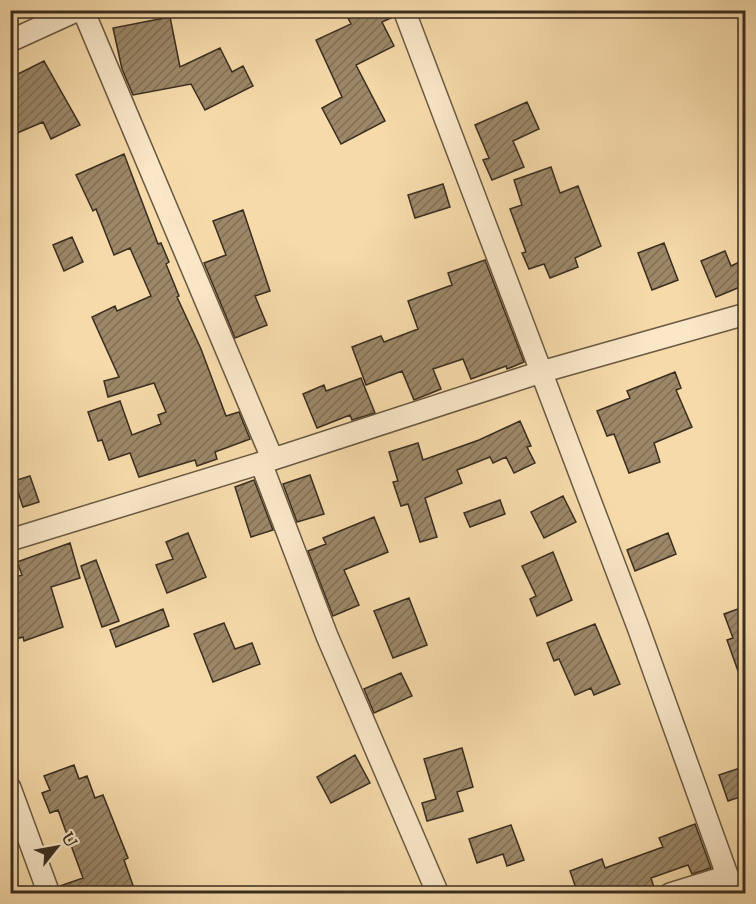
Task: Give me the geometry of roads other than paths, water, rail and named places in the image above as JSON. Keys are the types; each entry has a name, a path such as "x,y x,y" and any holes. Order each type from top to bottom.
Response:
{"street":[{"path":"10,41 78,10"},
{"path":"83,10 266,461 327,636 438,894"},
{"path":"404,10 638,627 731,885 670,894"},
{"path":"10,540 266,461 541,372 746,314"},
{"path":"10,789 49,894"}]}
